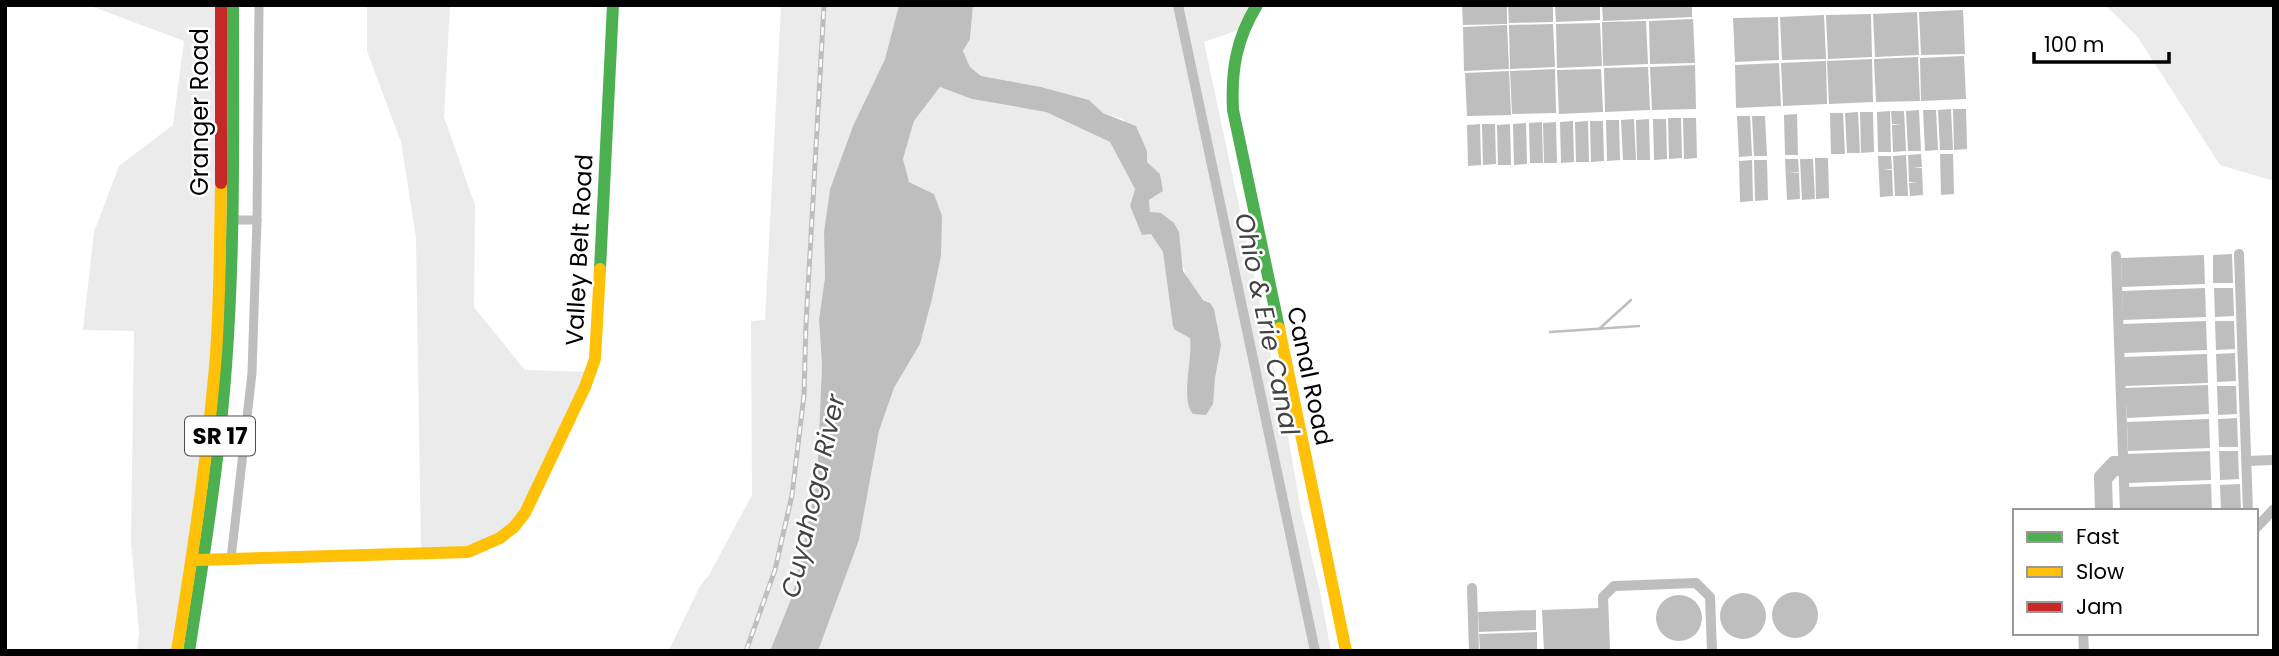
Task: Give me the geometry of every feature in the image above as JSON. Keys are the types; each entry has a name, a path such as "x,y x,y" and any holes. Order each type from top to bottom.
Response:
{"street":[{"name":"Granger Road","path":"177,651 198,560 210,522 228,329 221,5"},
{"name":"Granger Road","path":"226,220 233,5"},
{"path":"231,559 252,373 259,5"},
{"name":"Valley Belt Road","path":"198,560 468,552 489,546 517,526 585,387 595,359 613,5"},
{"name":"Canal Road","path":"1257,5 1235,49 1231,69 1233,110 1346,651"},
{"name":"Granger Road","path":"226,220 257,219"},
{"name":"Granger Road","path":"189,651 198,560"}],"shaded area":[{"path":"88,5 221,5 218,310 177,651 137,651 139,633 131,541 134,331 83,330 94,232 119,166 173,125 184,41"},
{"path":"367,5 450,5 444,117 475,205 474,307 525,370 591,372 525,513 489,546 421,553 416,238 401,142 367,51"},
{"path":"781,5 899,5 885,59 853,126 830,189 824,232 825,277 819,320 822,365 817,481 793,594 770,651 666,651 752,495 751,321 765,320"},
{"path":"899,5 973,5 970,39 963,51 970,67 981,76 1041,87 1089,100 1103,113 1136,126 1147,151 1147,162 1160,174 1163,191 1149,200 1150,212 1161,213 1174,223 1179,232 1183,271 1203,300 1210,303 1214,309 1221,345 1213,404 1206,415 1193,414 1189,407 1187,389 1190,338 1175,330 1173,326 1163,252 1151,234 1142,235 1130,206 1135,189 1110,142 1046,112 972,99 940,87 914,121 903,159 909,182 934,194 942,216 941,256 920,344 894,388 879,431 859,540 818,651 770,651 793,594 817,481 822,365 819,320 825,277 824,232 830,189 853,126 885,59"},
{"path":"973,5 1257,5 1244,28 1204,42 1331,651 818,651 859,540 879,431 894,388 920,344 932,299 941,256 934,194 909,182 903,159 914,121 940,87 972,99 1021,108 1038,108 1110,142 1135,189 1130,206 1142,235 1151,233 1163,252 1175,330 1188,337 1217,329 1216,317 1210,303 1194,290 1185,272 1179,232 1150,212 1149,200 1163,191 1160,174 1147,162 1123,119 1103,113 1089,100 1041,87 981,76 970,67 963,51 970,39"},
{"path":"1462,5 1507,5 1507,24 1463,25"},
{"path":"1508,5 1553,5 1553,22 1509,23"},
{"path":"1555,5 1600,5 1600,20 1556,22"},
{"path":"1602,5 1692,5 1692,17 1603,21"},
{"path":"2105,5 2274,5 2274,181 2220,165 2137,36"},
{"path":"1963,10 1965,54 1921,55 1919,12"},
{"path":"1917,12 1919,55 1875,57 1873,14"},
{"path":"1871,14 1872,57 1828,59 1826,15"},
{"path":"1824,15 1826,59 1782,60 1780,17"},
{"path":"1778,17 1779,60 1735,62 1733,18"},
{"path":"1693,19 1695,63 1650,64 1649,21"},
{"path":"1646,21 1648,64 1603,66 1602,22"},
{"path":"1600,23 1602,66 1557,68 1556,24"},
{"path":"1553,24 1555,67 1510,69 1509,25"},
{"path":"1507,25 1509,69 1464,71 1463,27"},
{"path":"1964,56 1966,99 1921,101 1920,58"},
{"path":"1918,57 1920,101 1876,102 1874,59"},
{"path":"1872,59 1873,102 1829,104 1827,61"},
{"path":"1826,61 1827,104 1783,106 1781,63"},
{"path":"1779,63 1781,106 1736,108 1735,65"},
{"path":"1695,65 1696,109 1652,110 1650,67"},
{"path":"1648,67 1650,110 1605,112 1604,68"},
{"path":"1555,69 1556,113 1512,114 1510,71"},
{"path":"1601,69 1603,112 1559,114 1557,70"},
{"path":"1509,71 1511,115 1467,116 1465,73"},
{"path":"1951,109 1953,150 1940,150 1938,110"},
{"path":"1953,109 1966,109 1967,149 1954,150"},
{"path":"1919,110 1921,151 1908,151 1906,111"},
{"path":"1923,110 1936,110 1938,150 1925,151"},
{"path":"1890,111 1891,152 1878,152 1877,112"},
{"path":"1891,111 1904,111 1906,151 1893,152 1892,125 1902,124 1892,124"},
{"path":"1858,112 1860,153 1847,153 1845,113"},
{"path":"1860,112 1873,112 1874,152 1861,153"},
{"path":"1830,113 1843,113 1845,154 1831,154"},
{"path":"1797,114 1798,155 1785,155 1784,115"},
{"path":"1737,116 1750,116 1752,156 1739,157"},
{"path":"1752,116 1765,116 1767,156 1754,156"},
{"path":"1668,118 1681,118 1682,158 1669,159"},
{"path":"1683,118 1696,118 1697,158 1684,159"},
{"path":"1634,119 1636,160 1623,160 1621,120"},
{"path":"1649,119 1650,160 1637,160 1636,120"},
{"path":"1653,119 1666,119 1667,159 1654,160"},
{"path":"1606,120 1619,120 1620,160 1607,161"},
{"path":"1573,121 1574,162 1561,163 1560,122"},
{"path":"1588,121 1589,162 1576,162 1575,122"},
{"path":"1590,121 1603,121 1604,161 1591,162"},
{"path":"1542,122 1543,163 1530,163 1529,123"},
{"path":"1556,122 1557,163 1544,163 1543,123"},
{"path":"1526,123 1527,164 1514,165 1513,124"},
{"path":"1480,124 1481,165 1468,166 1467,125"},
{"path":"1482,124 1495,124 1496,164 1483,165"},
{"path":"1510,124 1511,165 1498,165 1497,125"},
{"path":"1921,154 1922,167 1912,168 1922,168 1923,195 1910,196 1909,183 1918,182 1909,182 1908,155"},
{"path":"1940,154 1953,154 1954,194 1941,195"},
{"path":"1906,155 1908,196 1895,196 1893,156"},
{"path":"1878,156 1891,156 1892,169 1883,169 1892,170 1893,196 1880,197"},
{"path":"1815,158 1828,158 1829,198 1816,199"},
{"path":"1785,159 1798,159 1799,172 1789,173 1799,173 1800,199 1787,200"},
{"path":"1800,159 1813,159 1815,199 1802,200"},
{"path":"1752,160 1753,201 1740,202 1739,161"},
{"path":"1754,160 1767,160 1768,200 1755,201"},
{"path":"2232,254 2233,283 2213,283 2213,255"},
{"path":"2204,255 2205,284 2122,287 2121,258"},
{"path":"2205,288 2206,317 2123,320 2122,291"},
{"path":"2214,288 2233,288 2234,316 2215,317"},
{"path":"2206,321 2207,350 2124,353 2123,324"},
{"path":"2215,321 2234,321 2235,349 2216,350"},
{"path":"2235,353 2236,381 2217,382 2216,354"},
{"path":"2207,354 2208,383 2125,386 2124,357"},
{"path":"2208,385 2209,414 2127,418 2125,388"},
{"path":"2217,386 2236,386 2237,414 2218,415"},
{"path":"2237,418 2238,447 2219,447 2218,419"},
{"path":"2209,419 2210,448 2128,451 2127,422"},
{"path":"2210,451 2211,480 2128,483 2127,454"},
{"path":"2219,451 2238,451 2239,479 2220,480"},
{"path":"2211,484 2212,509 2129,509 2128,487"},
{"path":"2240,484 2241,509 2221,509 2220,485"},
{"path":"1795,592 1811,599 1818,615 1811,631 1795,638 1779,631 1772,615 1779,599"},
{"path":"1743,593 1759,600 1766,616 1759,632 1743,639 1727,632 1720,616 1727,600"},
{"path":"1679,595 1695,602 1702,618 1695,634 1679,641 1663,634 1656,618 1663,602"},
{"path":"1599,608 1601,650 1544,651 1542,610"},
{"path":"1536,610 1536,630 1479,632 1478,612"},
{"path":"1537,632 1537,651 1480,651 1479,634"}],"waterway":[{"name":"Ohio & Erie Canal","path":"1178,5 1315,651"},
{"path":"2239,254 2248,509"},
{"path":"2116,256 2125,509"},
{"path":"1599,329 1631,300"},
{"path":"1550,332 1639,326"},
{"path":"2247,461 2274,460"},
{"path":"2100,509 2099,476 2113,461 2123,461"},
{"path":"2108,509 2107,480 2115,471 2123,471"},
{"path":"2258,526 2274,509"},
{"path":"1605,651 1603,597 1614,586 1696,583 1710,597 1712,651"},
{"path":"1472,588 1474,651"},
{"path":"2083,635 2084,651"}],"railway":[{"path":"746,651 775,570 792,495 804,395 824,5"}],"traffic: fast":[{"path":"189,651 215,473 226,366 232,231 233,5"},
{"path":"600,269 613,5"},
{"path":"1257,5 1244,30 1236,56 1233,110 1279,328"}],"traffic: slow":[{"path":"177,651 200,503 213,391 221,183"},
{"path":"196,560 468,552 500,538 514,527 525,513 585,387 595,359 600,269"},
{"path":"1279,328 1346,651"}],"traffic: jam":[{"path":"221,5 221,183"}],"water label":[{"name":"Cuyahoga River","path":"813,496"}]}
